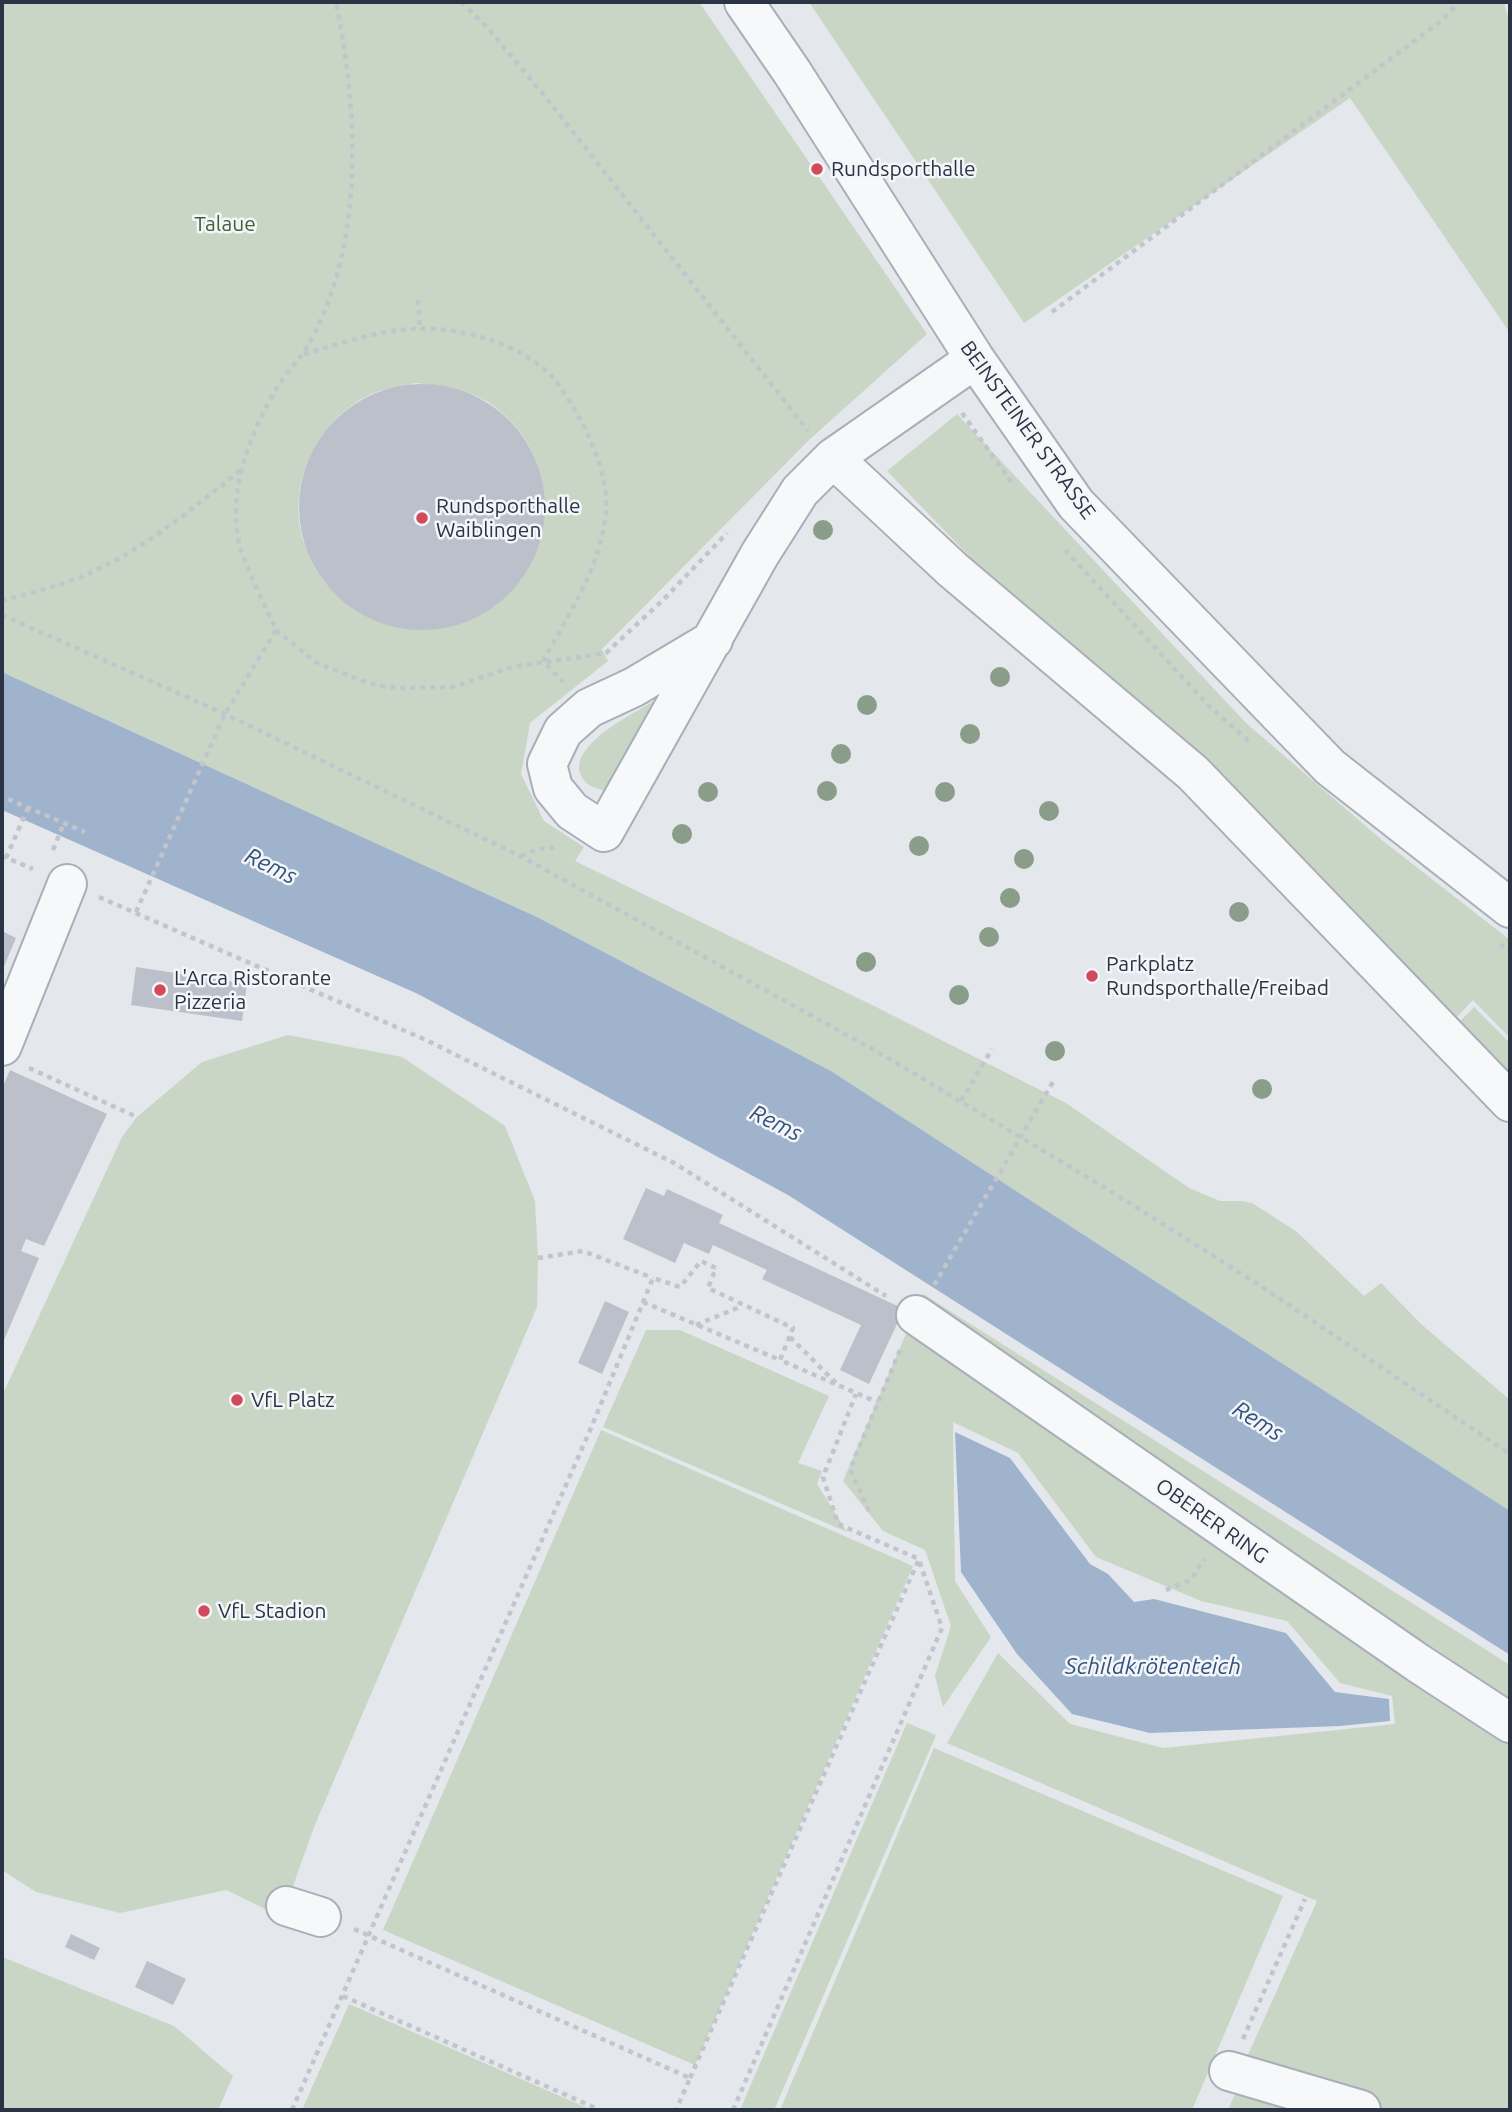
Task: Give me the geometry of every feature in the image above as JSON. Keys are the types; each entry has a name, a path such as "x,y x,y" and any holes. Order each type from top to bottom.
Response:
{"street":[{"name":"BEINSTEINER STRASSE","path":"744,2 792,72 975,359 1076,504 1329,767 1510,908"},
{"path":"713,640 634,687 589,708 563,731 547,764 553,788 572,811 604,832 713,640 761,554 800,491 833,458 975,359"},
{"path":"833,458 953,570 1193,772 1510,1102"},
{"path":"14,1056 67,884"},
{"name":"OBERER RING","path":"916,1315 1418,1663 1510,1723"},
{"path":"1229,2071 1361,2110"}],"path":[{"path":"336,2 343,36 352,121 350,215 323,314 303,354 275,390 257,428 241,470 235,510 241,551 275,631 317,663 379,686 453,687 512,667 606,653 664,599 729,531"},
{"path":"461,2 487,27 544,95 712,312 814,439 833,458"},
{"path":"1052,312 1441,21 1460,2"},
{"path":"418,300 420,329"},
{"path":"303,354 377,335 442,329 464,332 498,343 531,358 553,378 590,438 601,471 606,508 595,560 583,589 543,661"},
{"path":"2,601 82,576 104,566 175,523 241,470"},
{"path":"2,615 225,714 520,856 792,1004 961,1101 1264,1288 1510,1454"},
{"path":"275,631 225,714 136,912 426,1040 674,1163 916,1315"},
{"path":"8,799 85,832"},
{"path":"6,858 28,808"},
{"path":"961,1101 992,1049"},
{"path":"14,1056 137,1117"},
{"path":"869,1511 850,1469 877,1402 916,1315 1054,1080"},
{"path":"538,1258 583,1251 680,1287 701,1261 716,1268 708,1288 793,1328 780,1360"},
{"path":"292,2110 591,1428 653,1278"},
{"path":"643,1303 877,1402"},
{"path":"696,1325 743,1306"},
{"path":"790,1337 841,1388"},
{"path":"733,2110 942,1629 919,1559 838,1524 823,1477 856,1394"},
{"path":"676,2110 919,1559"},
{"path":"1166,1590 1191,1580"},
{"path":"1229,2071 1305,1899"},
{"path":"370,1935 690,2078"},
{"path":"343,1996 600,2110"}],"green space":[{"name":"Talaue","path":"2,2 699,2 927,334 809,440 602,649 608,661 530,723 521,774 544,821 584,847 575,861 870,1004 1066,1103 1189,1188 1220,1201 1252,1203 1297,1232 1364,1296 1381,1283 1421,1324 1510,1400 1510,1511 831,1071 537,917 2,672","holes":["416,383 455,389 491,404 519,431 537,463 544,497 542,532 530,565 510,593 481,615 444,627 424,629 395,627 377,620 358,611 333,592 310,557 302,535 299,511 305,469 325,432 339,416 374,393"]},
{"path":"809,2 1504,2 1510,25 1510,333 1350,98 1024,323"},
{"path":"957,414 1246,723 1383,841 1510,940 1510,1038 1473,1000 1453,1021 1024,613 887,471"},
{"path":"654,701 661,701 605,791 587,783 580,773 580,762 585,751 606,731"},
{"path":"1474,1007 1510,1043 1510,1074 1459,1022"},
{"name":"VfL Stadion","path":"288,1035 402,1057 505,1126 535,1201 537,1307 314,1827 282,1917 226,1890 120,1913 36,1892 2,1870 2,1396 122,1137 137,1117 202,1062"},
{"path":"923,1294 1510,1665 1510,2110 1309,2110 1234,2086 1317,1901 947,1743 998,1653 1070,1724 1163,1748 1395,1724 1392,1696 1340,1683 1287,1621 1201,1601 1096,1557 1018,1453 953,1422 955,1581 991,1637 943,1707 935,1676 951,1626 925,1550 883,1531 843,1481"},
{"path":"646,1330 680,1330 829,1396 798,1463 822,1471 817,1484 847,1532 603,1427"},
{"path":"601,1430 913,1566 695,2065 383,1930"},
{"path":"907,1723 936,1735 774,2110 740,2110"},
{"path":"934,1748 1283,1896 1192,2110 780,2110"},
{"path":"2,1957 174,2026 233,2076 218,2110 2,2110"},
{"path":"349,2004 592,2110 302,2110"},
{"path":"1236,2092 1291,2110 1228,2110"}],"water":[{"name":"Rems","path":"2,672 537,917 831,1071 1510,1511 1510,1655 788,1195 418,994 2,810"},
{"name":"Schildkrötenteich","path":"955,1432 1010,1458 1090,1564 1108,1574 1134,1602 1154,1599 1286,1633 1335,1692 1389,1699 1390,1721 1340,1726 1150,1733 1072,1714 1017,1654 961,1572"}],"building":[{"name":"Rundsporthalle Waiblingen","path":"422,384 446,386 469,393 509,420 536,460 543,483 543,531 536,554 509,594 469,621 446,628 422,630 398,628 375,621 335,594 308,554 301,531 299,507 301,483 308,460 335,420 375,393 398,386"},
{"path":"2,931 16,938 2,971"},
{"path":"136,967 247,984 242,1021 131,1005"},
{"path":"10,1070 107,1114 44,1246 26,1239 21,1251 39,1258 2,1345 2,1089"},
{"path":"646,1188 664,1196 667,1189 723,1215 719,1223 904,1309 869,1384 840,1370 861,1325 762,1279 767,1270 713,1245 709,1254 684,1243 675,1263 623,1239"},
{"path":"605,1301 629,1312 602,1374 578,1363"},
{"path":"71,1934 100,1948 94,1960 65,1947"},
{"path":"147,1961 186,1979 173,2005 135,1987"}],"place":[{"name":"Rundsporthalle","path":"817,169"},
{"name":"Rundsporthalle Waiblingen","path":"422,518"},
{"name":"Parkplatz Rundsporthalle/Freibad","path":"1092,976"},
{"name":"L'Arca Ristorante Pizzeria","path":"160,990"},
{"name":"VfL Platz","path":"237,1400"},
{"name":"VfL Stadion","path":"204,1611"}]}
